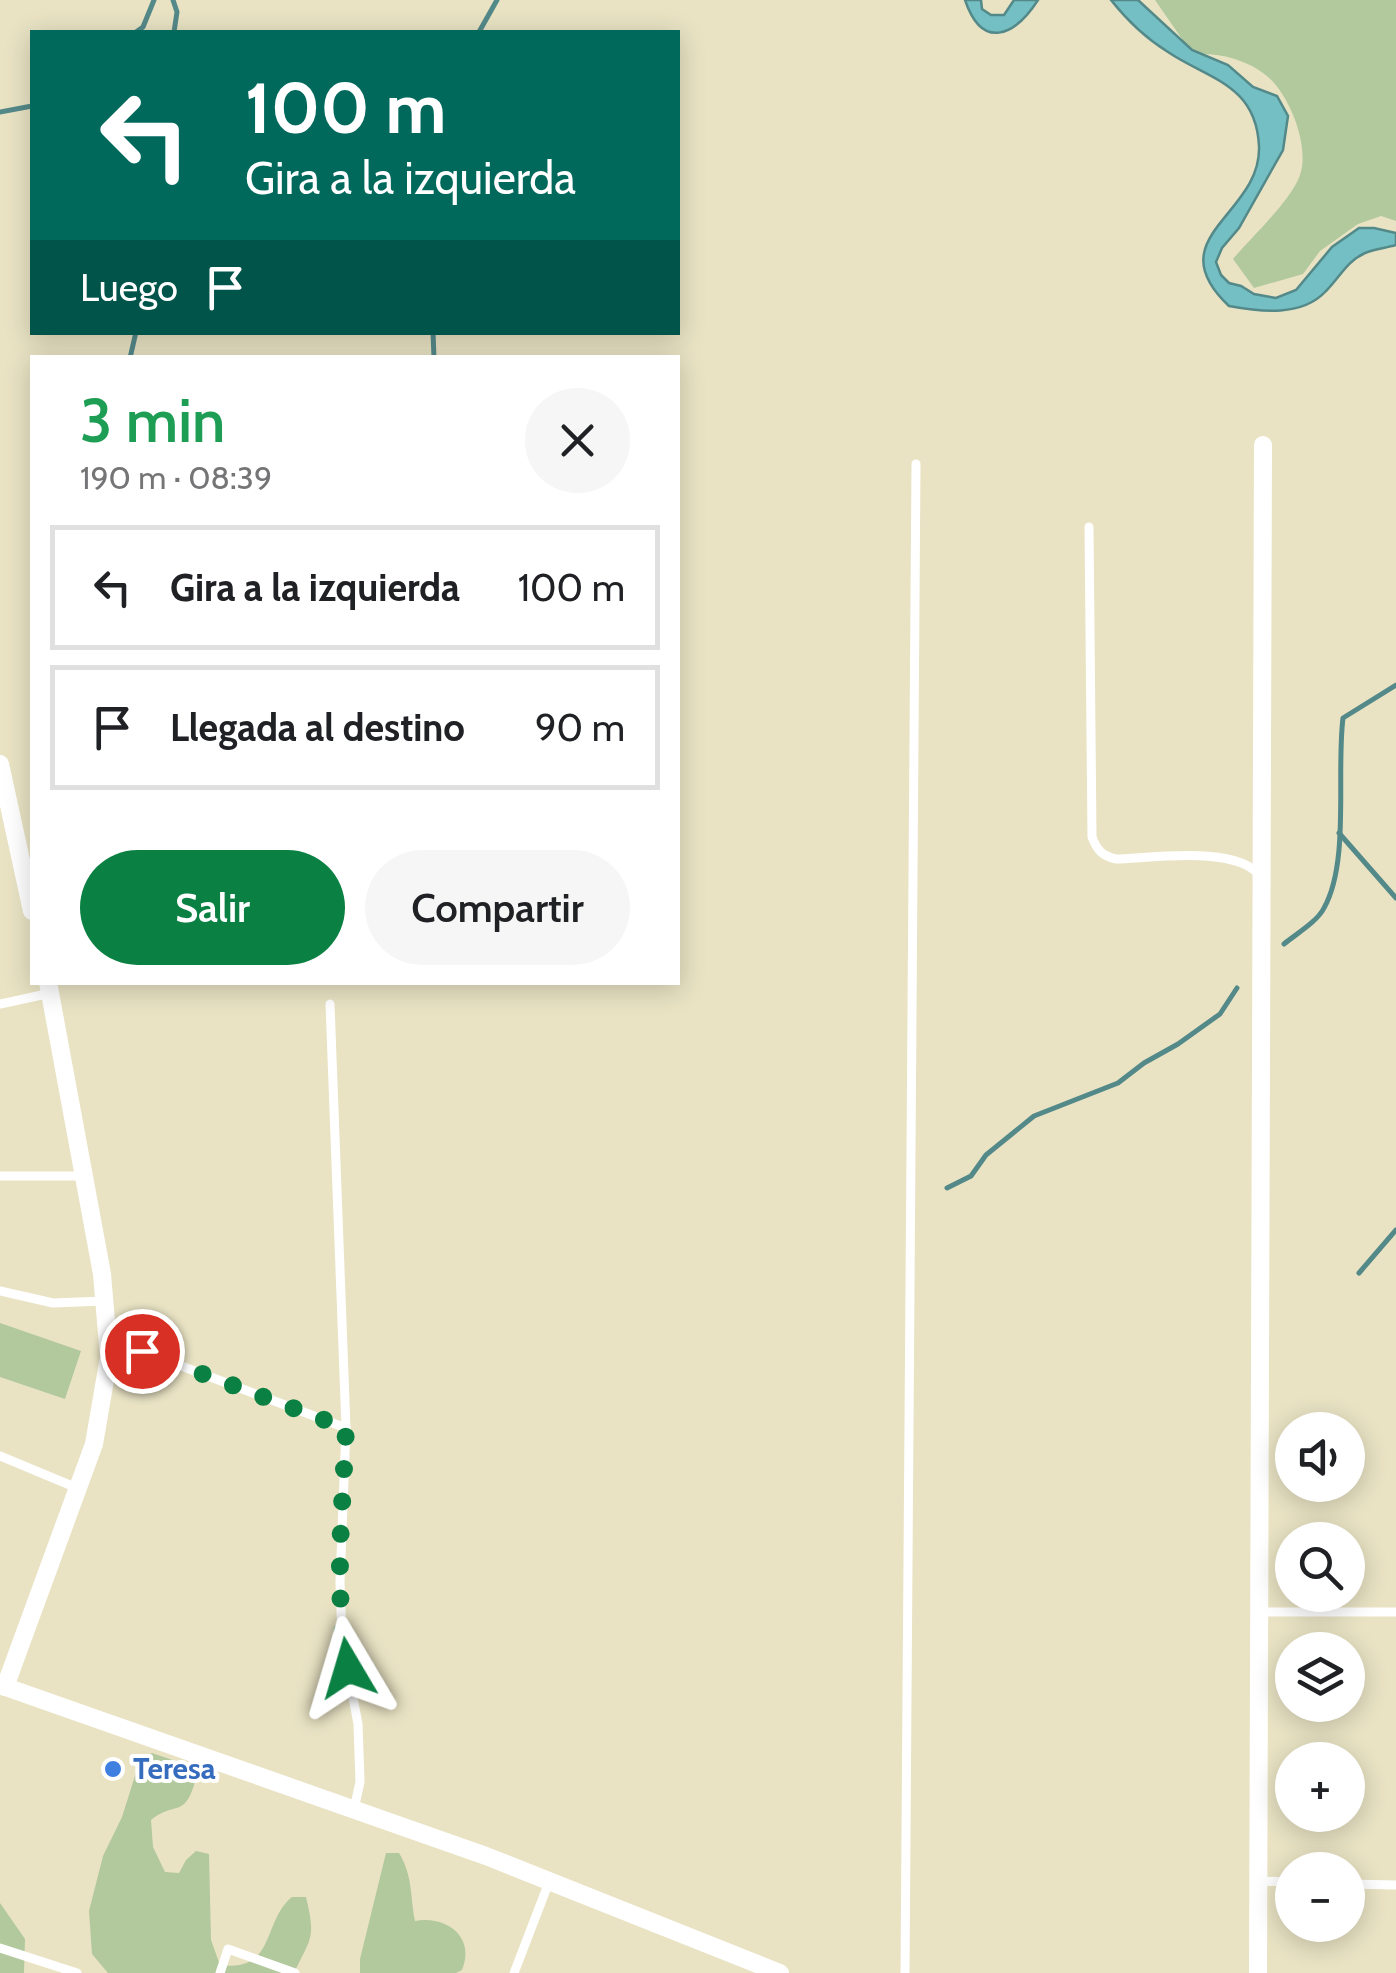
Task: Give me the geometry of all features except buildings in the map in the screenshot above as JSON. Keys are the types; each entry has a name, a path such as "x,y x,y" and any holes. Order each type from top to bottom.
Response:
{"street":[{"path":"1258,1973 1262,445"},
{"path":"0,764 30,901"},
{"path":"50,988 85,1176 109,1357 94,1444 3,1686 354,1809 780,1973"}],"lane":[{"path":"905,1973 916,464"},
{"path":"1089,527 1092,837 1098,850 1116,859 1236,859 1253,868 1261,878"},
{"path":"0,1004 50,988"},
{"path":"330,1004 346,1428 340,1582 342,1639 358,1724 360,1782 354,1809"},
{"path":"0,1176 85,1176"},
{"path":"0,1291 52,1304 104,1302"},
{"path":"108,1338 346,1428"},
{"path":"0,1456 76,1488"},
{"path":"1259,1612 1396,1612"},
{"path":"514,1973 550,1882"},
{"path":"1259,1882 1275,1882"},
{"path":"1365,1884 1396,1885"},
{"path":"0,1948 77,1973"},
{"path":"220,1973 228,1949 295,1973"}],"green space":[{"path":"1155,0 1396,0 1396,221 1381,216 1358,224 1320,251 1303,274 1254,288 1233,259 1280,207 1300,175 1302,151 1296,123 1284,96 1260,71 1219,55 1189,57 1182,39"},
{"path":"0,1323 81,1351 65,1399 0,1377"},
{"path":"152,1753 190,1766 196,1778 184,1804 151,1820 153,1847 165,1872 179,1873 196,1851 209,1854 211,1940 220,1965 251,1961 266,1943 283,1907 292,1897 306,1897 310,1937 294,1973 108,1973 92,1954 89,1911 103,1856 122,1817 140,1760"},
{"path":"386,1853 399,1853 404,1862 415,1921 437,1921 461,1938 465,1948 462,1970 360,1973"},
{"path":"0,1903 25,1939 24,1973 0,1973"}],"water":[{"path":"965,0 981,0 982,9 991,15 1004,15 1014,0 1038,0 1019,23 999,33 980,26"},
{"path":"1111,0 1138,0 1192,50 1228,65 1253,87 1277,96 1288,116 1283,150 1216,262 1229,283 1276,298 1296,290 1332,247 1359,228 1396,233 1396,245 1359,256 1326,291 1305,305 1267,311 1229,306 1209,282 1203,262 1207,243 1256,170 1256,125 1239,96 1152,41"}],"waterway":[{"path":"139,30 154,0"},
{"path":"173,0 177,12 174,30"},
{"path":"480,30 497,0"},
{"path":"0,112 30,106"},
{"path":"131,355 135,335"},
{"path":"433,335 434,355"},
{"path":"1284,944 1316,918 1332,889 1340,842 1343,718 1396,685"},
{"path":"1339,833 1396,898"},
{"path":"947,1188 971,1176 986,1155 1034,1116 1118,1083 1178,1044 1220,1014 1237,988"},
{"path":"1359,1273 1396,1230"}],"place":[{"name":"Teresa","path":"113,1769"}],"route":[{"path":"142,1351 346,1428 340,1582 342,1639 348,1668"}]}
